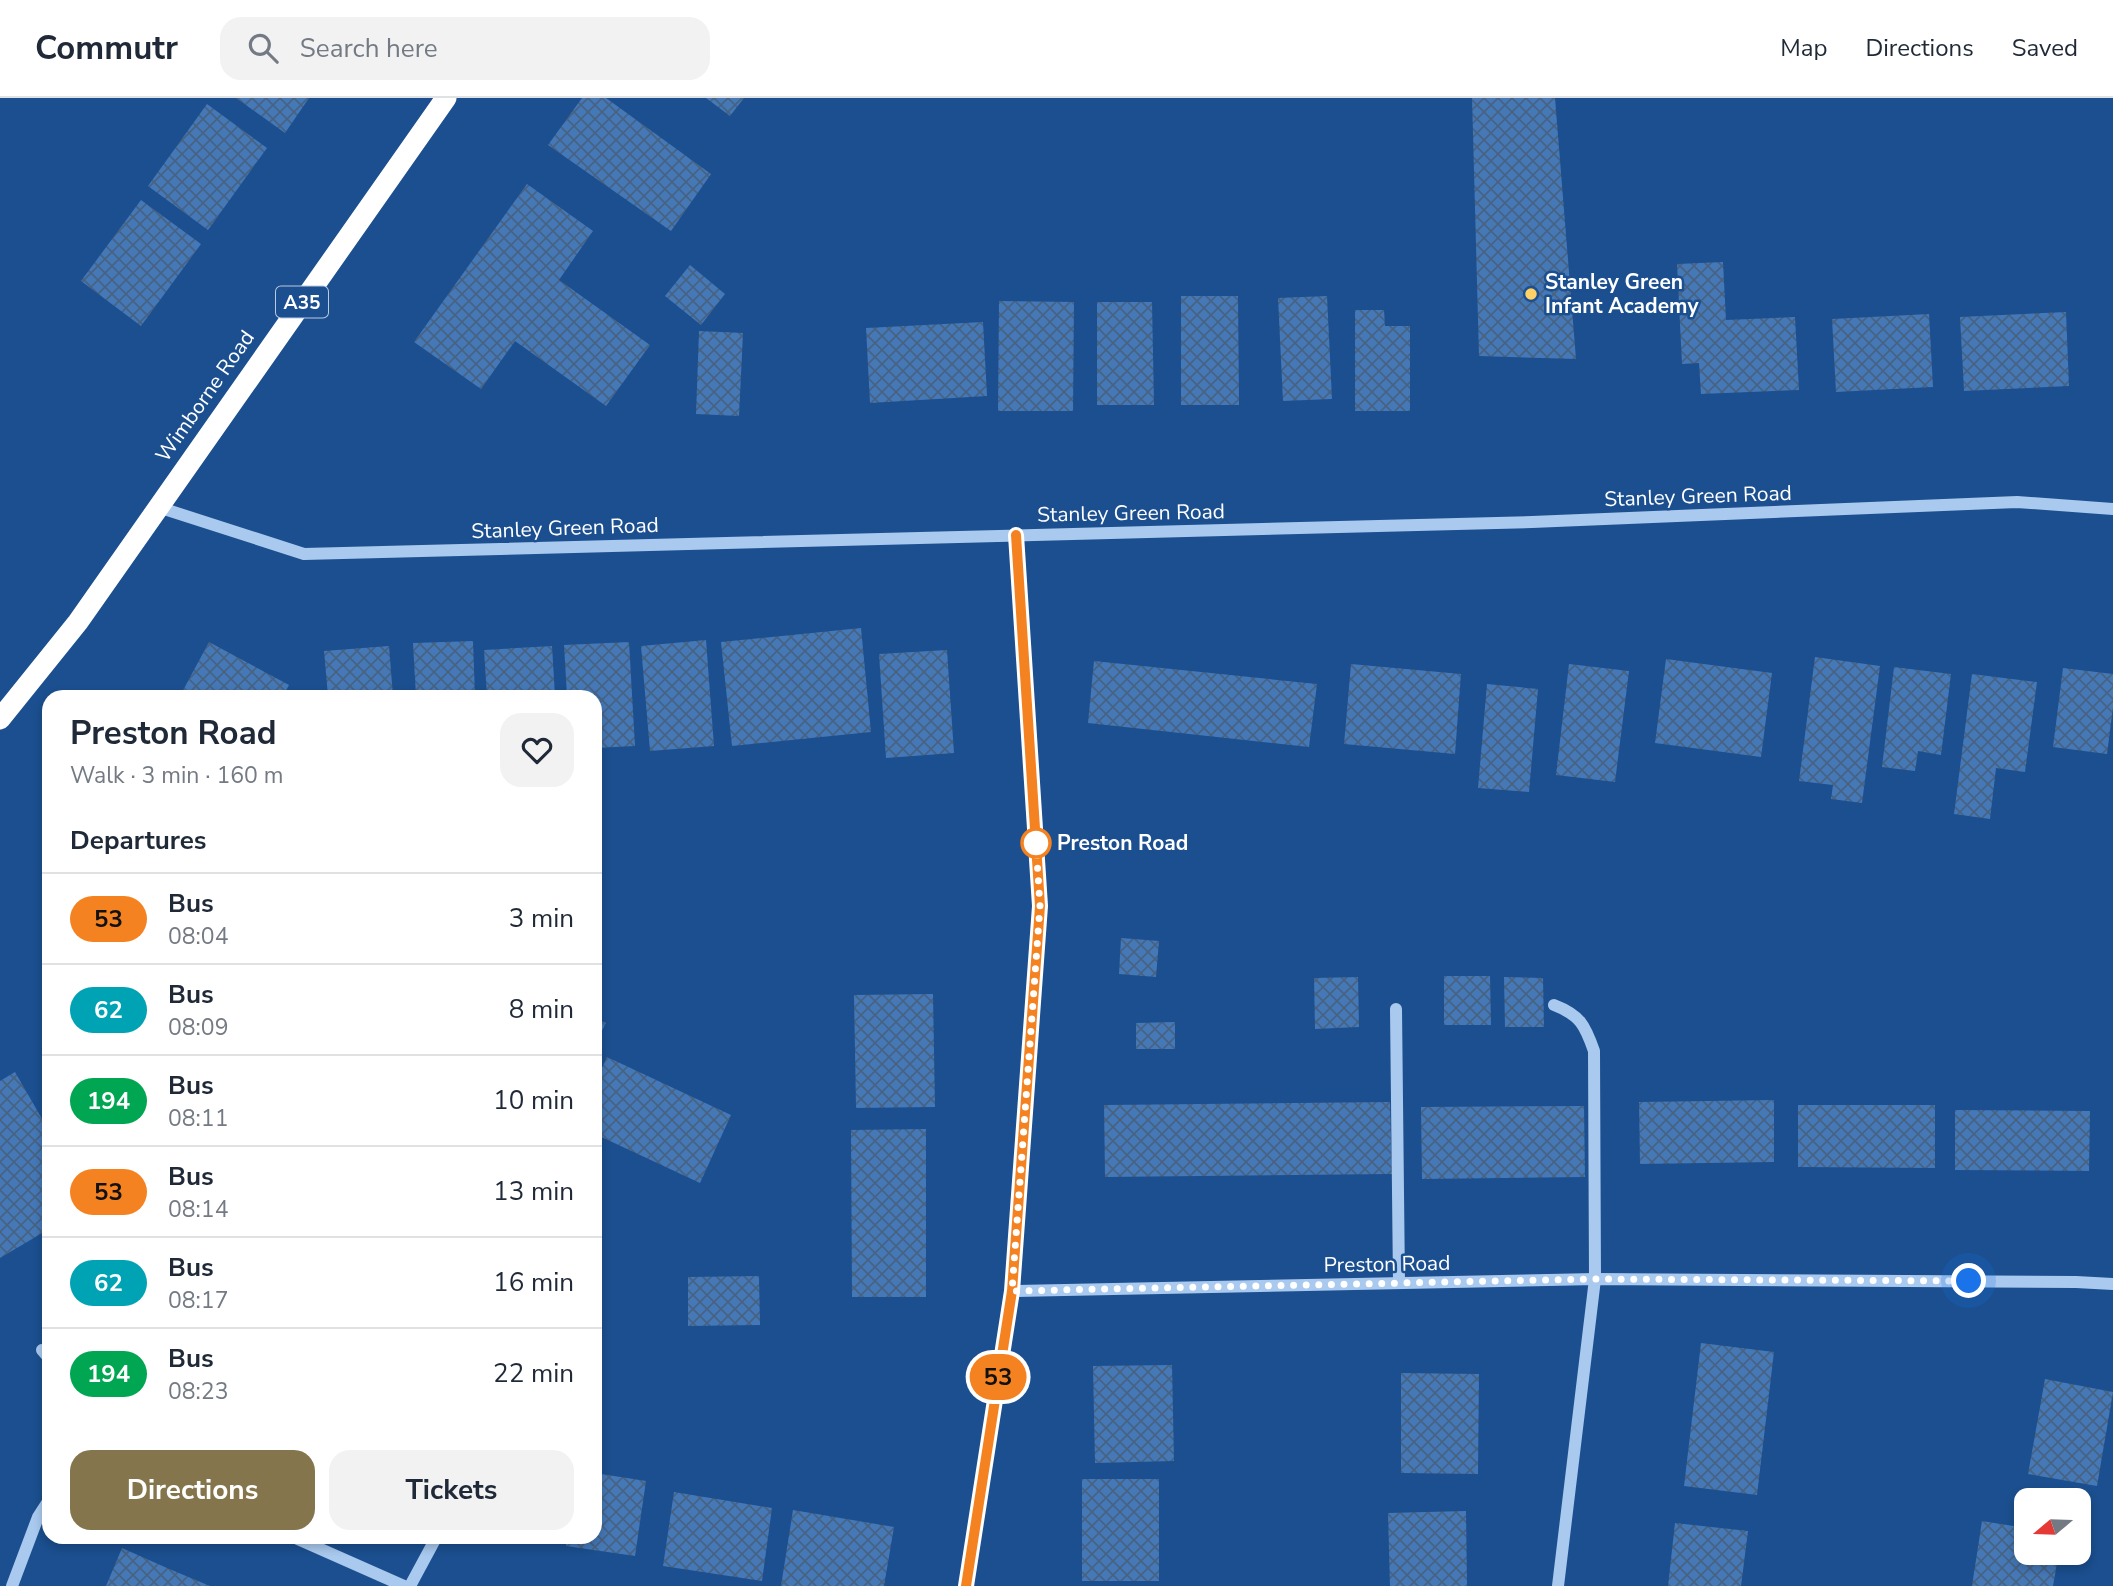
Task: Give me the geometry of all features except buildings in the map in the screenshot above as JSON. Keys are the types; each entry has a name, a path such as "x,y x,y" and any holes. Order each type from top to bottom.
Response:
{"highway":[{"name":"Wimborne Road","path":"0,719 78,622 446,98"}],"street":[{"name":"Stanley Green Road","path":"158,507 304,554 1532,522 2017,502 2113,509"},
{"path":"966,1586 1012,1291 1040,906 1016,535"},
{"path":"1554,1005 1573,1012 1588,1033 1594,1051 1595,1279 1558,1586"},
{"path":"1396,1009 1399,1283"},
{"name":"Preston Road","path":"1012,1291 1595,1279 2113,1284"},
{"path":"12,1586 42,1511"},
{"path":"309,1544 404,1586"},
{"path":"410,1586 433,1544"}],"bus line":[{"name":"53","path":"966,1586 1012,1291 1040,906 1016,535"}],"place":[{"name":"Stanley Green Infant Academy","path":"1531,294"},
{"name":"Preston Road","path":"1036,843"}],"route":[{"path":"1036,843 1040,906 1012,1291 1595,1279 1969,1281"}]}
